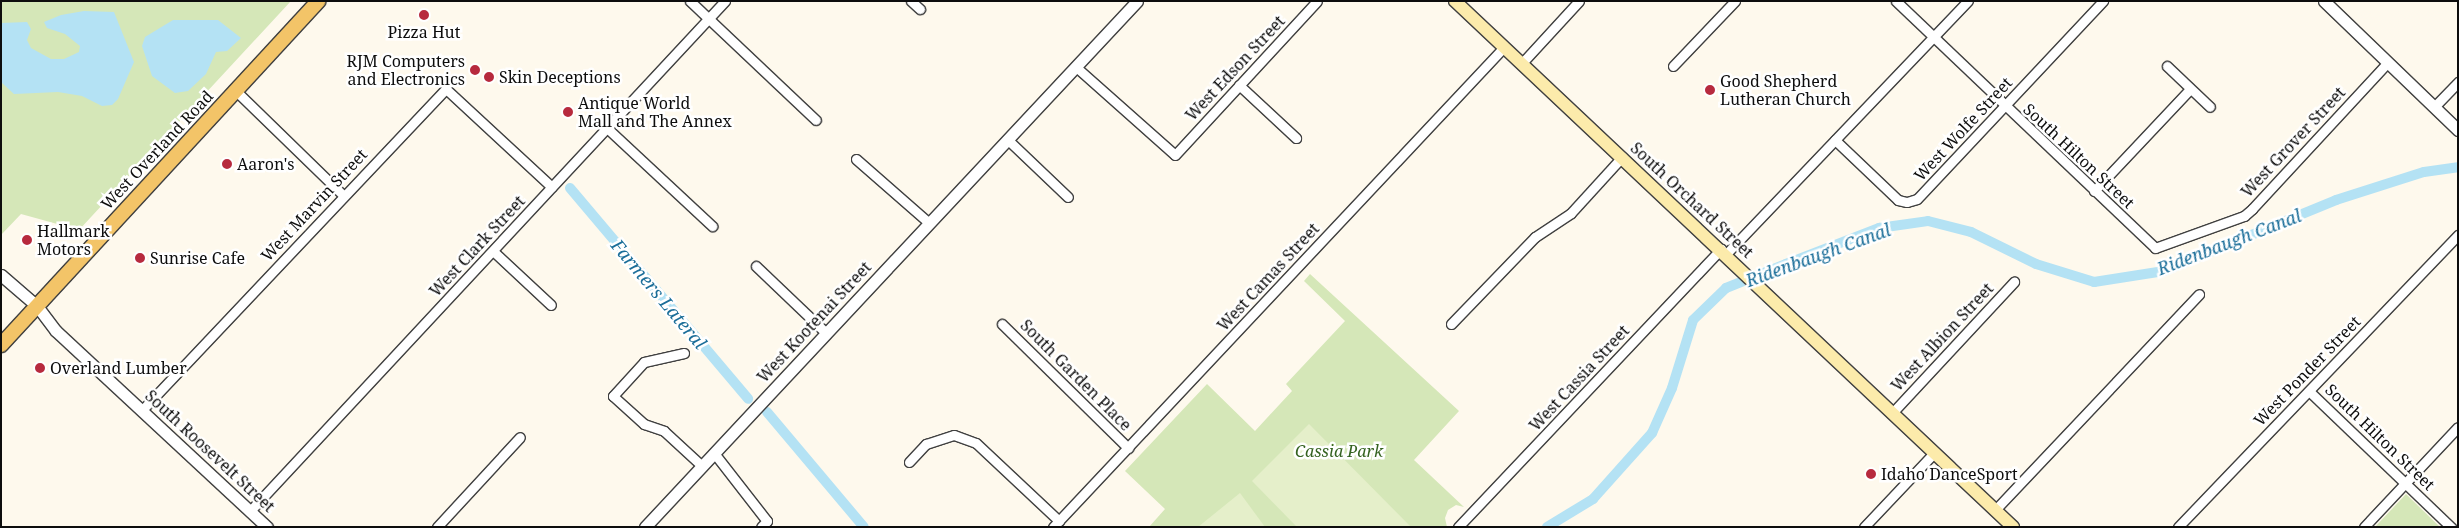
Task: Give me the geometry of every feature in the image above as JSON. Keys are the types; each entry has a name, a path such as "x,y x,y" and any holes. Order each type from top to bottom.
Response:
{"main road":[{"name":"West Overland Road","path":"1,345 318,1"},
{"name":"South Orchard Street","path":"1455,1 1724,252 2013,527"}],"street":[{"path":"690,1 816,120"},
{"name":"West Clark Street","path":"250,511 725,1"},
{"path":"912,1 920,9"},
{"name":"West Kootenai Street","path":"645,527 1137,1"},
{"name":"West Edson Street","path":"1076,67 1174,155 1317,1"},
{"path":"1522,63 1579,1"},
{"path":"1673,66 1735,1"},
{"name":"South Hilton Street","path":"1896,1 2155,248"},
{"name":"West Cassia Street","path":"1458,527 1968,1"},
{"name":"West Wolfe Street","path":"1835,140 1898,200 1907,202 1917,199 2103,1"},
{"path":"2324,1 2458,130"},
{"name":"West Camas Street","path":"1056,524 1504,47"},
{"name":"West Grover Street","path":"2155,248 2235,219 2252,209 2387,63"},
{"path":"2167,66 2210,107"},
{"path":"2434,107 2458,82"},
{"path":"1239,85 1296,138"},
{"name":"West Marvin Street","path":"143,409 343,195 446,89 552,187"},
{"path":"2094,191 2190,89"},
{"path":"236,91 343,195"},
{"path":"607,128 712,226"},
{"path":"1008,139 1068,197"},
{"path":"1451,324 1536,237 1571,213 1622,157"},
{"path":"856,159 929,223"},
{"name":"West Ponder Street","path":"2178,527 2458,235"},
{"path":"493,251 551,305"},
{"path":"756,266 826,333"},
{"name":"South Roosevelt Street","path":"1,275 37,306 56,331 143,409 267,527"},
{"name":"West Albion Street","path":"1892,412 2014,282"},
{"path":"1995,510 2200,294"},
{"name":"South Garden Place","path":"1002,324 1128,448"},
{"path":"684,353 644,362 613,396 644,424 664,431 702,466"},
{"name":"South Hilton Street","path":"2309,391 2451,527"},
{"path":"2364,527 2458,427"},
{"path":"909,462 926,444 954,435 976,443 1056,524"},
{"path":"437,527 520,437"},
{"path":"1864,527 1935,452"},
{"path":"714,453 767,521 761,527"}],"green space":[{"path":"1,1 291,1 79,230 21,214 1,235"},
{"name":"Cassia Park","path":"1310,274 1459,411 1414,460 1464,507 1456,505 1448,510 1445,518 1447,527 1149,527 1165,509 1125,471 1207,384 1255,431 1292,391 1286,384 1345,321 1304,281"},
{"path":"1309,424 1411,527 1297,527 1252,481"},
{"path":"1240,493 1265,527 1198,527"},
{"path":"2406,494 2440,527 2375,527"}],"water":[{"path":"84,11 114,12 134,62 118,99 112,105 102,106 82,96 58,92 14,94 1,82 1,23 27,22 31,29 27,40 31,48 51,59 64,59 79,52 80,46 65,34 47,28 44,22 61,15"},
{"path":"173,20 218,20 241,38 227,51 216,52 206,74 188,91 175,93 152,76 142,46 145,37"}],"waterway":[{"name":"Ridenbaugh Canal","path":"1547,527 1593,499 1652,433 1672,388 1693,320 1726,288 1786,264 1879,228 1928,221 1971,232 2036,264 2094,282 2164,271 2336,200 2424,172 2458,167"},
{"name":"Farmers Lateral","path":"570,188 748,399"},
{"name":"Farmers Lateral","path":"767,412 864,527"}],"place":[{"name":"Pizza Hut","path":"424,15"},
{"name":"RJM Computers and Electronics","path":"475,70"},
{"name":"Skin Deceptions","path":"489,77"},
{"name":"Good Shepherd Lutheran Church","path":"1710,90"},
{"name":"Antique World Mall and The Annex","path":"568,112"},
{"name":"Aaron's","path":"227,164"},
{"name":"Hallmark Motors","path":"27,240"},
{"name":"Sunrise Cafe","path":"140,258"},
{"name":"Overland Lumber","path":"40,368"},
{"name":"Idaho DanceSport","path":"1871,474"}]}
